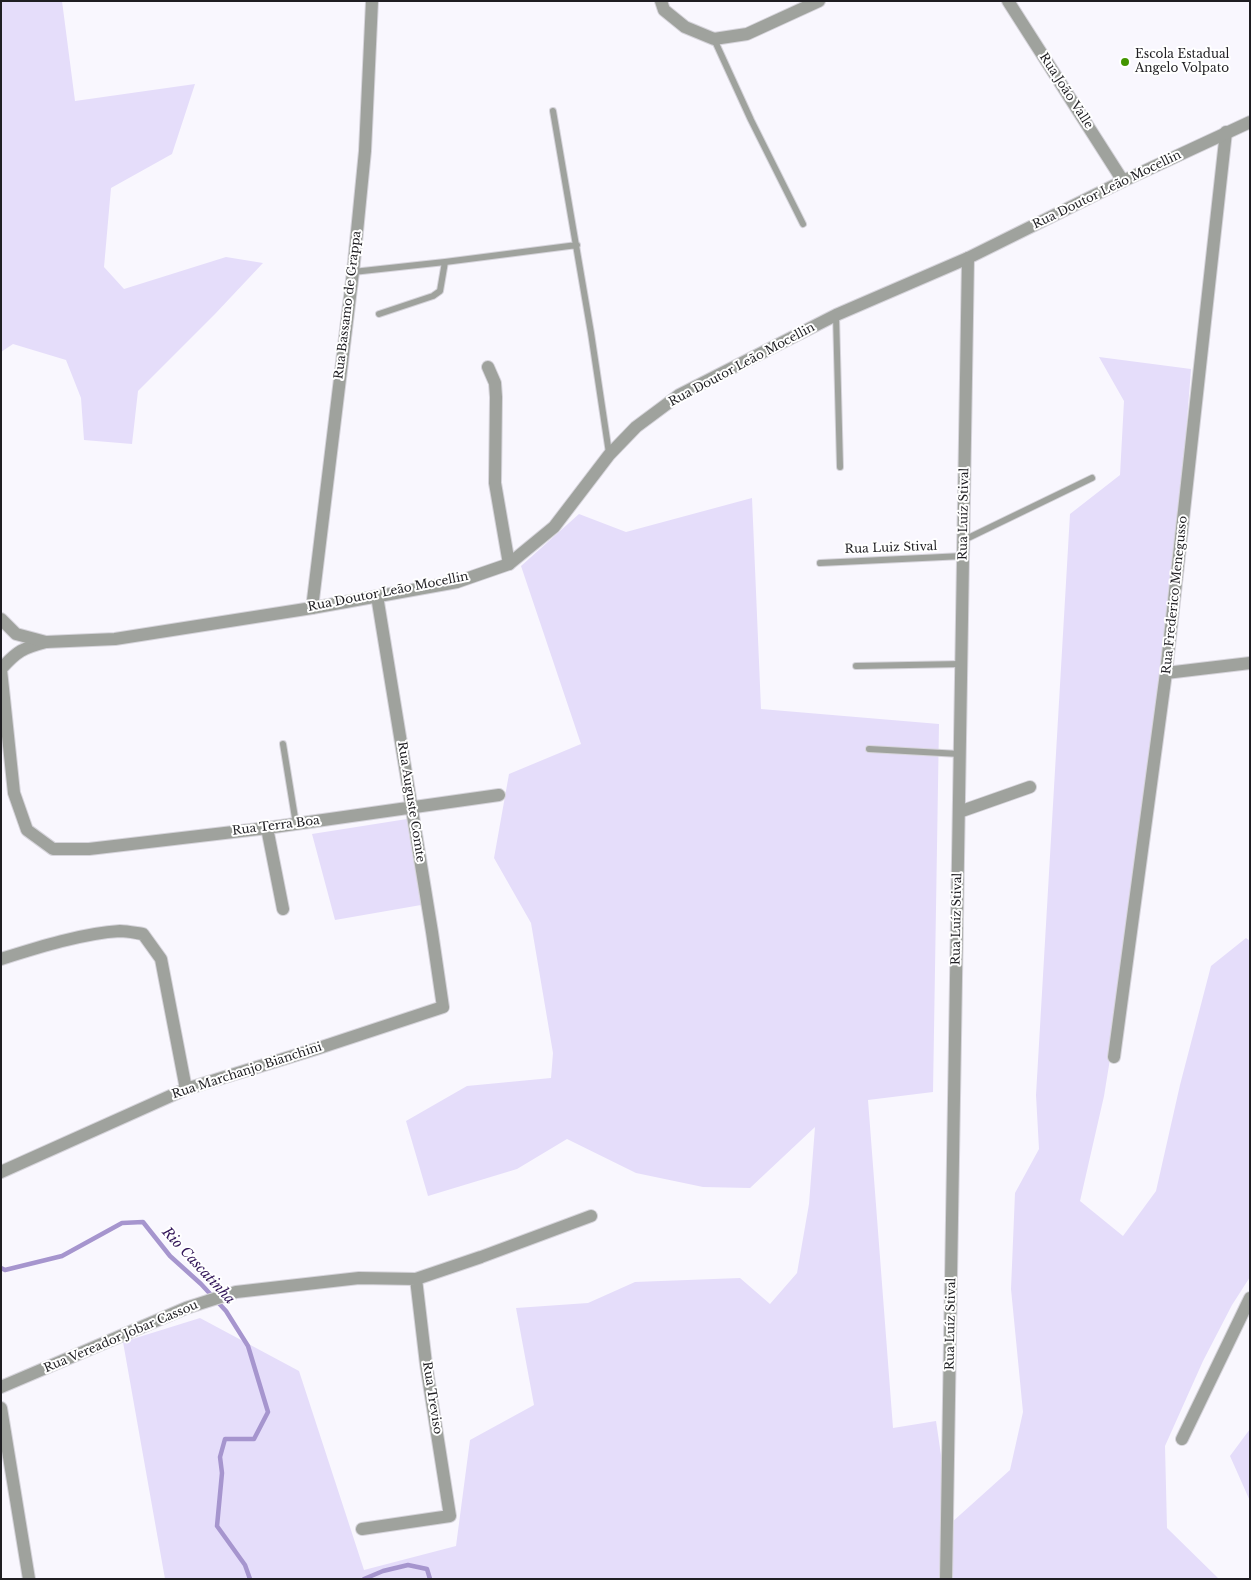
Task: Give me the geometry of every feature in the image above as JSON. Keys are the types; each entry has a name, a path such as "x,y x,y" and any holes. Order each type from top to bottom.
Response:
{"street":[{"name":"Rua Bassamo de Grappa","path":"312,608 353,272 365,151 372,1"},
{"path":"661,1 664,10 685,27 714,39 746,34 819,1"},
{"name":"Rua João Valle","path":"1008,1 1123,181"},
{"name":"Rua Doutor Leão Mocellin","path":"1,619 16,634 46,642 115,639 312,608 457,582 509,564 554,527 610,455 636,427 679,396 836,315 968,258 1123,181 1250,122"},
{"name":"Rua Frederico Menegusso","path":"1114,1057 1166,673 1226,132"},
{"name":"Rua Luíz Stival","path":"946,1579 968,258"},
{"path":"488,367 495,383 496,397 495,484 509,564"},
{"name":"Rua Auguste Comte","path":"377,596 432,932 442,1008"},
{"path":"1,669 14,654 28,646 46,642"},
{"path":"1166,673 1250,663"},
{"name":"Rua Terra Boa","path":"1,669 14,793 27,830 53,849 89,849 267,828 499,795"},
{"path":"959,812 1030,787"},
{"path":"267,828 283,909"},
{"path":"1,959 87,936 121,931 143,934 161,960 186,1089"},
{"name":"Rua Marchanjo Bianchini","path":"1,1172 186,1089 442,1008"},
{"name":"Rua Vereador Jobar Cassou","path":"1,1387 186,1308 236,1292 359,1278 416,1279 592,1216"},
{"name":"Rua Treviso","path":"362,1529 450,1516 426,1364 416,1279"},
{"path":"1182,1438 1250,1298"},
{"path":"1,1408 29,1579"}],"lane":[{"path":"714,39 751,120 803,224"},
{"path":"553,111 577,246 610,455"},
{"path":"353,272 577,246"},
{"path":"379,314 433,296 440,291 445,262"},
{"path":"836,315 840,467"},
{"path":"964,540 1092,478"},
{"name":"Rua Luiz Stival","path":"820,563 963,556"},
{"path":"856,666 962,664"},
{"path":"283,744 296,824"},
{"path":"869,749 960,754"}],"shaded area":[{"path":"1,1 62,1 75,101 195,84 172,154 111,188 104,267 124,289 226,257 263,263 138,391 132,444 84,440 81,398 66,360 13,344 1,352"},
{"path":"1099,357 1191,369 1180,512 1124,973 1104,1096 1080,1201 1123,1236 1156,1191 1180,1085 1211,966 1246,938 1250,941 1250,1277 1232,1305 1203,1361 1165,1446 1167,1528 1219,1579 165,1579 123,1342 200,1318 299,1371 364,1570 456,1546 470,1440 534,1405 516,1308 588,1303 635,1282 740,1278 770,1304 797,1273 809,1204 815,1127 750,1188 703,1187 636,1173 567,1139 517,1169 428,1196 406,1121 467,1086 551,1078 553,1053 531,923 494,858 509,774 581,744 521,566 579,514 626,532 752,498 761,709 939,724 933,1092 868,1100 893,1428 936,1421 951,1523 1010,1470 1023,1412 1011,1289 1015,1193 1039,1149 1036,1095 1070,514 1120,475 1124,401"},
{"path":"407,819 421,905 335,920 312,834"},
{"path":"1250,1429 1250,1501 1230,1456"}],"waterway":[{"name":"Rio Cascatinha","path":"1,1268 5,1270 62,1256 122,1223 143,1222 170,1256 201,1284 226,1311 248,1346 268,1412 254,1439 225,1439 220,1457 222,1473 217,1526 245,1565 250,1579"},
{"name":"Rio Cascatinha","path":"364,1579 383,1571 408,1565 427,1569 430,1579"}],"place":[{"name":"Escola Estadual Angelo Volpato","path":"1125,62"}]}
